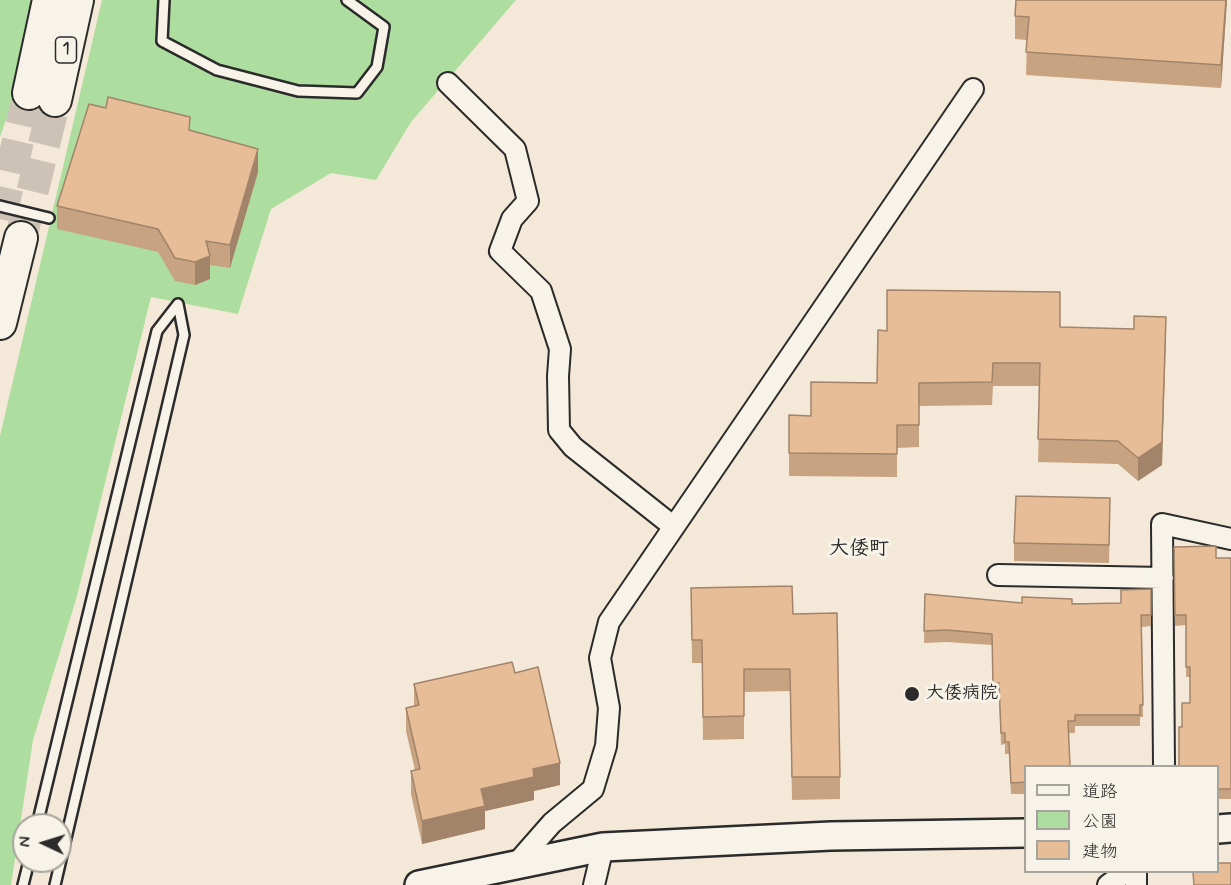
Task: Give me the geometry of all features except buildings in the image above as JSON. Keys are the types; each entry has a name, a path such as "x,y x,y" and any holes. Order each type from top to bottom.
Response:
{"main road":[{"name":"1","path":"49,0 42,97 77,0"},
{"path":"0,323 21,238"}],"street":[{"path":"448,83 515,149 528,201 512,219 500,251 541,291 560,349 559,430 573,447 674,527"},
{"path":"516,864 552,824 593,789 606,746 609,708 600,658 609,622 973,90"},
{"path":"1164,765 1162,524 1231,539"},
{"path":"998,574 1163,578"},
{"path":"419,885 603,847 831,836 1024,833"},
{"path":"594,885 603,847"},
{"path":"1108,885 1121,873"}],"lane":[{"path":"164,0 162,41 217,70 298,91 357,93 377,67 384,27 346,0"},
{"path":"0,206 49,218"},
{"path":"41,813 157,331 178,304 184,335 72,813"}],"green space":[{"path":"0,0 37,0 15,94 0,137"},
{"path":"102,0 516,0 411,122 376,180 331,173 271,209 238,314 151,297 77,596 33,740 22,813 12,813 11,885 0,885 0,436"}],"tunnel":[{"path":"0,219 29,93"},
{"path":"21,238 55,100"}],"place":[{"name":"大倭病院","path":"912,694"}],"district":[{"name":"大倭町","path":"859,550"}]}
